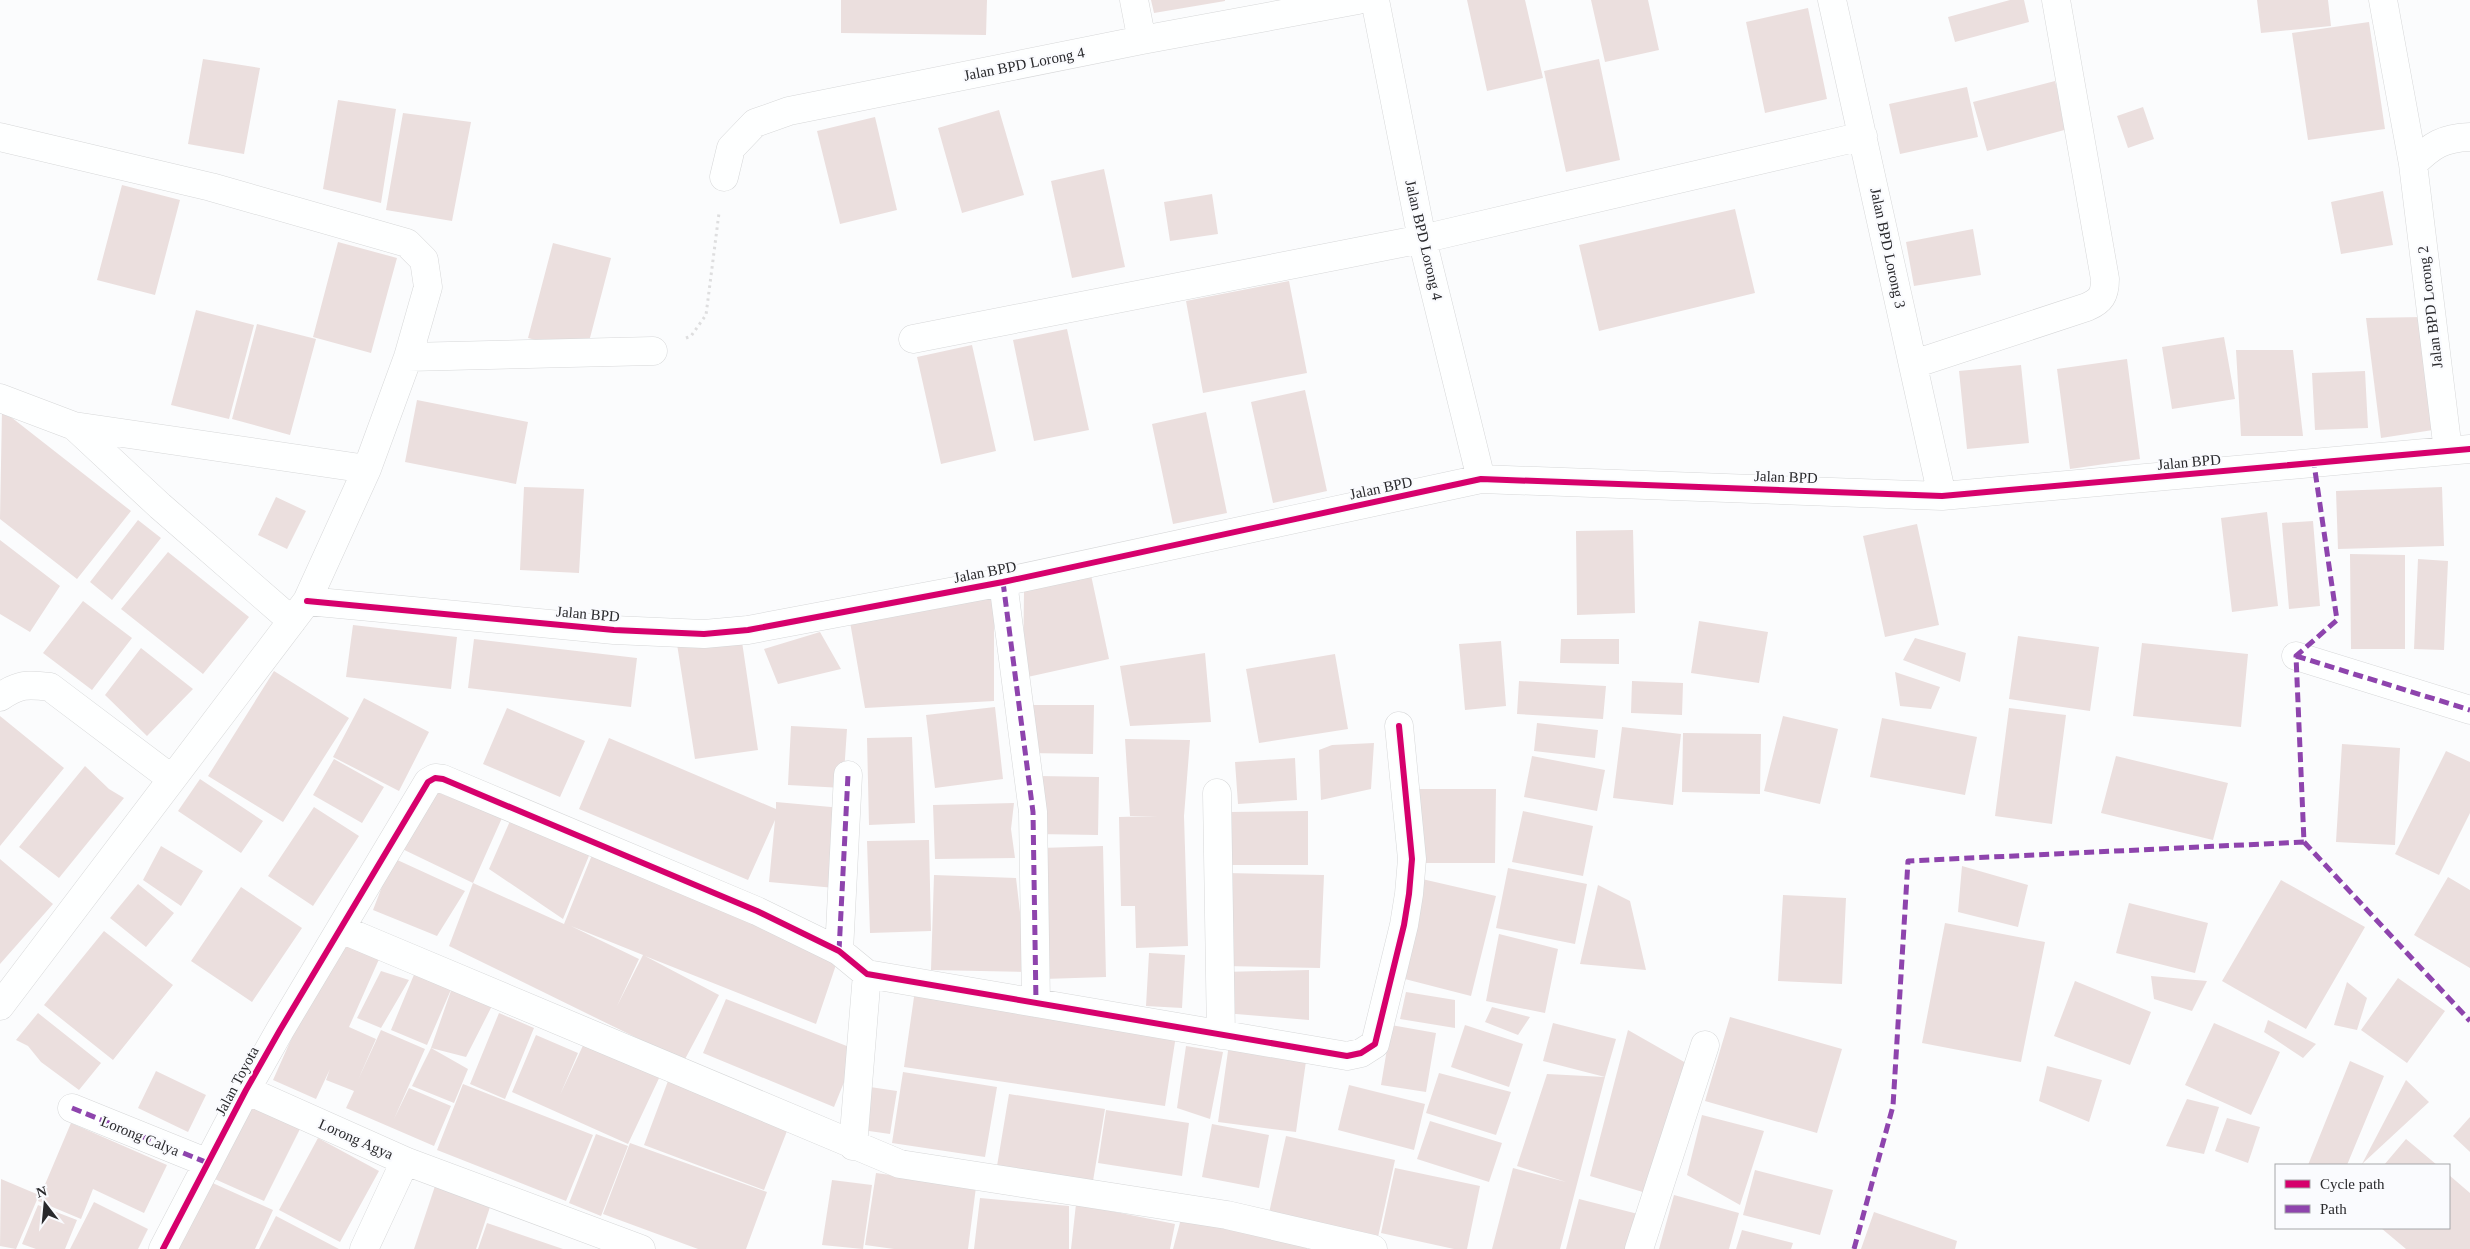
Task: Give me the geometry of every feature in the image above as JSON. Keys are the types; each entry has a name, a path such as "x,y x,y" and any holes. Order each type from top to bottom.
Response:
{"street":[{"path":"1134,0 1140,31"},
{"name":"Jalan BPD Lorong 4","path":"724,178 731,148 755,124 789,111 1142,40 1358,0"},
{"name":"Jalan BPD Lorong 4","path":"1375,0 1422,239 1481,479"},
{"name":"Jalan BPD Lorong 3","path":"1832,0 1864,136 1942,496"},
{"path":"1914,364 2087,307 2098,302 2102,297 2105,280 2056,0"},
{"name":"Jalan BPD Lorong 2","path":"2383,0 2413,164 2459,450"},
{"path":"913,338 1422,239 1864,136"},
{"path":"0,137 211,187 407,243 424,260 428,287 408,358 367,469 299,611 0,1006"},
{"path":"2413,164 2431,146 2453,138 2470,137"},
{"path":"408,358 653,351"},
{"path":"0,398 74,426 367,469"},
{"path":"74,426 160,506 299,611"},
{"name":"Jalan BPD","path":"299,611 704,634 748,630 1003,582 1481,479 1942,496 2459,450"},
{"path":"1003,582 1033,812 1036,1003"},
{"path":"2296,656 2470,710"},
{"path":"0,697 16,687 30,684 50,687 172,780"},
{"path":"848,775 839,951 867,974 1221,1036 1347,1056 1361,1053 1375,1044 1404,925 1409,894 1412,859 1400,726"},
{"name":"Jalan Toyota","path":"163,1249 246,1090 428,782 435,778 444,779 757,911 839,951"},
{"path":"1216,793 1221,1036"},
{"path":"341,929 853,1146 900,1164 1227,1215 1373,1249"},
{"path":"853,1146 867,974"},
{"path":"1639,1249 1706,1046"},
{"name":"Lorong Agya","path":"246,1090 405,1161 364,1249"},
{"name":"Lorong Calya","path":"72,1108 208,1163"},
{"path":"405,1161 641,1249"}],"path":[{"path":"653,351 691,336 706,316 724,178"}],"building":[{"path":"841,0 987,0 986,35 841,33"},
{"path":"1151,0 1225,0 1225,1 1154,13"},
{"path":"1467,0 1525,0 1543,78 1487,91"},
{"path":"1591,0 1648,0 1659,50 1605,62"},
{"path":"2010,0 2024,0 2029,22 1955,42 1948,17"},
{"path":"2257,0 2328,0 2331,26 2261,33"},
{"path":"1808,8 1827,99 1765,113 1746,22"},
{"path":"2369,22 2385,129 2308,140 2292,33"},
{"path":"203,59 260,68 244,154 188,144"},
{"path":"1599,59 1620,160 1566,172 1544,71"},
{"path":"2055,81 2068,129 1987,151 1973,102"},
{"path":"1967,87 1978,137 1900,154 1889,104"},
{"path":"338,100 396,109 381,203 323,189"},
{"path":"2143,107 2154,139 2128,148 2117,116"},
{"path":"999,110 1024,195 962,213 938,128"},
{"path":"403,113 471,122 452,221 386,210"},
{"path":"875,117 897,210 840,224 817,131"},
{"path":"1104,169 1125,267 1072,278 1051,181"},
{"path":"122,185 180,200 155,295 97,280"},
{"path":"2383,191 2393,245 2341,254 2331,202"},
{"path":"1212,194 1218,234 1170,241 1164,202"},
{"path":"1735,209 1755,293 1599,331 1579,245"},
{"path":"1973,229 1981,275 1914,286 1906,242"},
{"path":"338,242 397,258 371,353 313,337"},
{"path":"553,243 611,258 586,353 528,338"},
{"path":"1289,281 1307,373 1203,393 1186,301"},
{"path":"196,310 254,325 229,419 171,405"},
{"path":"2422,317 2433,430 2381,438 2366,318"},
{"path":"257,324 316,339 290,435 232,419"},
{"path":"1067,329 1089,430 1034,441 1013,340"},
{"path":"2224,337 2235,399 2172,409 2162,347"},
{"path":"972,345 996,451 941,464 917,357"},
{"path":"2236,350 2293,350 2303,436 2241,436"},
{"path":"2127,359 2140,459 2070,469 2057,369"},
{"path":"2021,365 2029,443 1967,449 1959,371"},
{"path":"2365,371 2368,428 2315,430 2312,373"},
{"path":"1305,390 1327,491 1273,503 1251,402"},
{"path":"417,400 528,422 516,484 405,462"},
{"path":"2,410 131,511 77,579 0,519"},
{"path":"1206,412 1227,513 1173,524 1152,424"},
{"path":"524,487 584,489 579,573 520,570"},
{"path":"2442,487 2444,546 2338,549 2336,491"},
{"path":"276,497 306,511 287,549 258,535"},
{"path":"2267,512 2278,606 2232,612 2221,518"},
{"path":"138,520 161,538 112,600 90,582"},
{"path":"2313,521 2320,606 2289,609 2282,523"},
{"path":"1917,524 1939,625 1885,637 1863,536"},
{"path":"1633,530 1635,613 1577,615 1576,531"},
{"path":"0,540 60,586 30,632 0,614"},
{"path":"168,552 249,617 203,674 121,609"},
{"path":"2350,554 2405,555 2405,649 2351,649"},
{"path":"2418,559 2448,561 2444,650 2414,649"},
{"path":"1091,575 1109,659 1023,678 1024,591"},
{"path":"994,595 994,701 865,708 850,622"},
{"path":"83,601 132,638 92,690 43,653"},
{"path":"1699,621 1768,632 1759,683 1691,673"},
{"path":"353,625 457,637 451,689 346,677"},
{"path":"820,632 841,669 778,684 764,649"},
{"path":"741,635 758,750 695,759 677,644"},
{"path":"2018,636 2099,647 2090,711 2009,699"},
{"path":"1915,638 1966,653 1960,682 1903,660"},
{"path":"474,639 637,658 631,707 468,688"},
{"path":"1561,639 1619,639 1619,664 1560,663"},
{"path":"1501,641 1506,706 1465,710 1459,644"},
{"path":"2142,643 2248,654 2241,727 2133,716"},
{"path":"141,648 193,689 147,736 105,695"},
{"path":"1205,653 1211,722 1130,726 1120,666"},
{"path":"1335,654 1348,729 1259,743 1246,669"},
{"path":"274,671 349,718 283,822 208,776"},
{"path":"1895,672 1940,687 1931,709 1900,706"},
{"path":"1519,681 1606,686 1603,719 1517,714"},
{"path":"1632,681 1683,683 1682,715 1631,713"},
{"path":"364,698 429,732 399,791 333,757"},
{"path":"1027,705 1094,705 1093,754 1027,753"},
{"path":"995,707 1003,779 935,788 926,715"},
{"path":"507,708 585,741 560,797 483,764"},
{"path":"2009,708 2066,715 2052,824 1995,816"},
{"path":"0,716 64,768 0,846"},
{"path":"1783,716 1838,729 1820,804 1764,791"},
{"path":"1882,718 1977,737 1965,795 1870,777"},
{"path":"1537,723 1598,730 1595,758 1534,751"},
{"path":"791,726 847,729 843,788 788,785"},
{"path":"1622,727 1681,734 1673,805 1613,798"},
{"path":"1683,733 1761,734 1760,794 1682,792"},
{"path":"912,737 915,823 869,825 867,738"},
{"path":"609,738 776,809 776,802 842,808 835,888 769,882 775,820 748,880 579,809"},
{"path":"1125,739 1190,740 1184,816 1188,946 1136,948 1135,906 1121,906 1119,817 1158,816 1130,816"},
{"path":"1374,743 1371,789 1321,800 1319,750 1332,745"},
{"path":"2342,744 2400,748 2395,845 2336,842"},
{"path":"2446,751 2470,762 2470,813 2439,875 2395,854"},
{"path":"1532,756 1605,770 1597,811 1524,797"},
{"path":"2116,756 2228,783 2213,840 2101,813"},
{"path":"1295,758 1297,800 1238,804 1235,762"},
{"path":"334,759 384,787 362,823 313,795"},
{"path":"85,766 109,789 124,798 59,878 19,847"},
{"path":"1039,776 1099,777 1098,835 1037,834"},
{"path":"200,779 263,821 241,853 178,811"},
{"path":"1414,789 1496,789 1495,863 1414,863"},
{"path":"437,792 502,818 473,883 394,845"},
{"path":"1014,803 1011,829 1015,858 935,859 933,805"},
{"path":"314,807 359,836 313,906 268,876"},
{"path":"1308,811 1308,865 1229,865 1229,812"},
{"path":"1523,811 1593,826 1583,876 1512,862"},
{"path":"513,814 593,846 563,919 489,869"},
{"path":"929,840 931,931 870,933 867,841"},
{"path":"161,846 203,871 181,906 143,880"},
{"path":"1103,846 1106,977 1044,979 1041,848"},
{"path":"594,850 839,956 816,1024 645,956 719,995 684,1061 449,946 473,883 564,924","holes":["571,926 643,955 617,1006 639,959"]},
{"path":"393,858 465,891 437,936 373,910"},
{"path":"0,859 53,904 0,964"},
{"path":"1962,866 2028,885 2018,927 1958,912"},
{"path":"1508,868 1587,884 1575,944 1496,928"},
{"path":"1227,873 1324,875 1320,968 1225,966"},
{"path":"934,875 1016,878 1027,972 931,970"},
{"path":"2448,877 2470,890 2470,968 2414,935"},
{"path":"1422,879 1496,896 1471,996 1397,977"},
{"path":"2281,880 2365,927 2306,1029 2222,981"},
{"path":"138,884 174,913 146,947 110,918"},
{"path":"1598,885 1630,901 1646,970 1580,964"},
{"path":"241,887 302,928 252,1002 191,961"},
{"path":"1783,895 1846,898 1842,984 1778,981"},
{"path":"2129,903 2208,923 2195,973 2116,953"},
{"path":"1945,923 2045,942 2021,1062 1922,1043"},
{"path":"104,931 173,985 113,1060 44,1005"},
{"path":"1499,934 1558,949 1545,1013 1486,1001"},
{"path":"336,939 380,957 349,1027 376,1039 358,1080 381,1030 425,1049 394,1119 409,1088 451,1106 434,1146 346,1108 354,1091 326,1080 330,1069 316,1099 273,1080"},
{"path":"1149,953 1185,955 1182,1008 1146,1006"},
{"path":"418,965 496,998 466,1057 431,1048 453,985 427,1045 391,1030"},
{"path":"1309,970 1309,1020 1224,1013 1223,972"},
{"path":"381,971 409,980 381,1028 357,1018"},
{"path":"2151,976 2207,981 2192,1011 2154,999"},
{"path":"2398,978 2445,1011 2407,1063 2361,1030"},
{"path":"2075,981 2151,1012 2130,1065 2054,1036"},
{"path":"2347,982 2367,998 2357,1030 2334,1025"},
{"path":"915,990 1177,1029 1165,1106 904,1067"},
{"path":"1406,992 1455,1000 1455,1028 1400,1019"},
{"path":"726,999 857,1050 834,1107 703,1053"},
{"path":"1492,1007 1530,1017 1518,1035 1485,1022"},
{"path":"38,1013 101,1063 79,1090 41,1062 28,1046 16,1040"},
{"path":"499,1013 534,1028 505,1099 470,1084"},
{"path":"1730,1017 1842,1049 1817,1133 1705,1101"},
{"path":"2268,1020 2316,1044 2303,1058 2264,1032"},
{"path":"1553,1023 1616,1039 1605,1077 1543,1061"},
{"path":"2214,1023 2280,1052 2251,1115 2185,1085"},
{"path":"1391,1025 1436,1033 1426,1092 1381,1085"},
{"path":"1465,1025 1523,1044 1509,1087 1451,1067"},
{"path":"1628,1030 1686,1063 1646,1193 1590,1176"},
{"path":"536,1035 578,1053 560,1095 586,1039 661,1074 628,1144 512,1092"},
{"path":"1229,1044 1307,1054 1296,1132 1218,1122"},
{"path":"1186,1046 1223,1052 1210,1119 1177,1108"},
{"path":"431,1048 468,1069 454,1103 412,1086"},
{"path":"2350,1061 2384,1076 2347,1164 2308,1164"},
{"path":"2047,1066 2102,1080 2089,1122 2039,1101"},
{"path":"156,1071 206,1095 188,1132 138,1108"},
{"path":"903,1072 997,1087 985,1157 892,1143"},
{"path":"671,1073 753,1104 749,1116 787,1131 764,1190 644,1145"},
{"path":"1439,1073 1511,1092 1496,1135 1426,1113"},
{"path":"1547,1074 1605,1077 1560,1249 1492,1249 1513,1168 1566,1182 1517,1166"},
{"path":"2406,1080 2429,1102 2362,1164"},
{"path":"463,1084 593,1135 566,1201 437,1150"},
{"path":"1349,1085 1425,1104 1414,1150 1338,1130"},
{"path":"870,1087 897,1091 890,1134 862,1130"},
{"path":"1009,1094 1105,1109 1093,1181 997,1166"},
{"path":"2187,1099 2219,1107 2204,1154 2166,1146"},
{"path":"247,1100 301,1127 264,1201 208,1176"},
{"path":"1106,1110 1189,1123 1182,1176 1098,1163"},
{"path":"1702,1115 1764,1131 1740,1205 1687,1175"},
{"path":"2470,1117 2470,1152 2453,1136"},
{"path":"2227,1118 2260,1127 2248,1163 2215,1151"},
{"path":"1430,1121 1502,1143 1489,1182 1417,1159"},
{"path":"71,1123 167,1165 144,1213 93,1189 81,1219 38,1201"},
{"path":"1212,1124 1269,1135 1259,1188 1202,1177"},
{"path":"596,1134 628,1146 601,1216 569,1203"},
{"path":"1286,1136 1395,1160 1378,1237 1269,1213"},
{"path":"318,1138 379,1171 340,1242 279,1210"},
{"path":"2406,1139 2436,1164 2385,1164"},
{"path":"630,1143 767,1192 746,1249 698,1249 603,1214"},
{"path":"1395,1168 1480,1186 1467,1249 1454,1249 1381,1233"},
{"path":"1755,1170 1833,1190 1820,1235 1743,1215"},
{"path":"876,1173 976,1187 968,1249 894,1249 865,1245"},
{"path":"2450,1176 2470,1193 2470,1249 2406,1249 2382,1229 2450,1229"},
{"path":"1,1179 39,1195 16,1249 0,1246"},
{"path":"206,1180 273,1210 255,1249 175,1249"},
{"path":"832,1180 872,1185 863,1249 822,1245"},
{"path":"435,1186 491,1204 476,1249 414,1249"},
{"path":"1674,1195 1739,1213 1729,1249 1659,1249"},
{"path":"980,1198 1069,1206 1069,1249 974,1249"},
{"path":"1579,1199 1638,1214 1630,1249 1566,1249"},
{"path":"94,1202 148,1229 138,1249 70,1249"},
{"path":"1076,1204 1175,1224 1170,1249 1071,1249"},
{"path":"38,1205 77,1220 65,1249 36,1249 22,1244"},
{"path":"1874,1212 1957,1241 1955,1249 1861,1249"},
{"path":"1182,1215 1307,1248 1307,1249 1173,1249"},
{"path":"276,1216 339,1249 259,1249"},
{"path":"487,1223 563,1249 478,1249"},
{"path":"1742,1230 1793,1243 1791,1249 1736,1249"}],"marked path":[{"path":"1854,1249 1893,1106 1908,861 2304,842 2296,656 2337,620 2314,464"},
{"path":"1003,582 1033,812 1036,1003"},
{"path":"2296,656 2470,710"},
{"path":"839,951 848,775"},
{"path":"2304,842 2470,1021"},
{"path":"72,1108 208,1163"}],"cycle path":[{"path":"307,601 614,630 704,634 748,630 1003,582 1481,479 1942,496 2470,449"},
{"path":"163,1249 246,1090 280,1030 428,782 435,778 443,779 757,911 839,951 867,974 1347,1056 1361,1053 1375,1044 1404,925 1409,894 1412,859 1399,726"}]}
